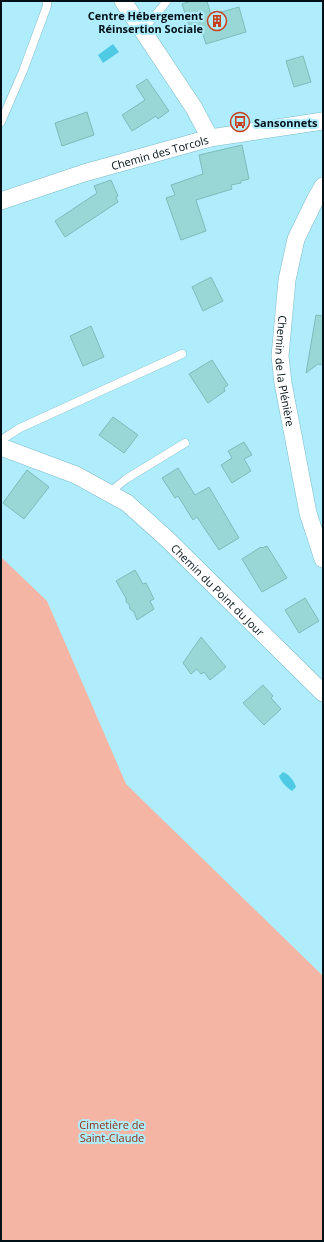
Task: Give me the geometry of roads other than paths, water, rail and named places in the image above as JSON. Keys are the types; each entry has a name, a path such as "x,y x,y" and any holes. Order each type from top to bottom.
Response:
{"street":[{"path":"123,1 194,108 210,138"},
{"name":"Chemin des Torcols","path":"1,201 84,173 210,138 323,121"},
{"name":"Chemin de la Plénière","path":"323,186 296,239 287,280 280,356 283,383 308,513 323,559"},
{"name":"Chemin du Point du Jour","path":"1,447 76,475 127,503 166,538 323,693"}],"lane":[{"path":"1,122 23,71 47,6 47,1"},
{"path":"143,30 167,1"},
{"path":"1,440 26,424 182,354"},
{"path":"109,493 126,479 185,443"}],"water":[{"path":"113,44 119,52 103,63 98,55"},
{"path":"283,772 290,776 296,787 292,791 284,784 279,776"}],"place":[{"name":"Centre Hébergement Réinsertion Sociale","path":"217,21"},
{"name":"Sansonnets","path":"240,122"}],"park label":[{"name":"Cimetière de Saint-Claude","path":"112,1130"}]}
